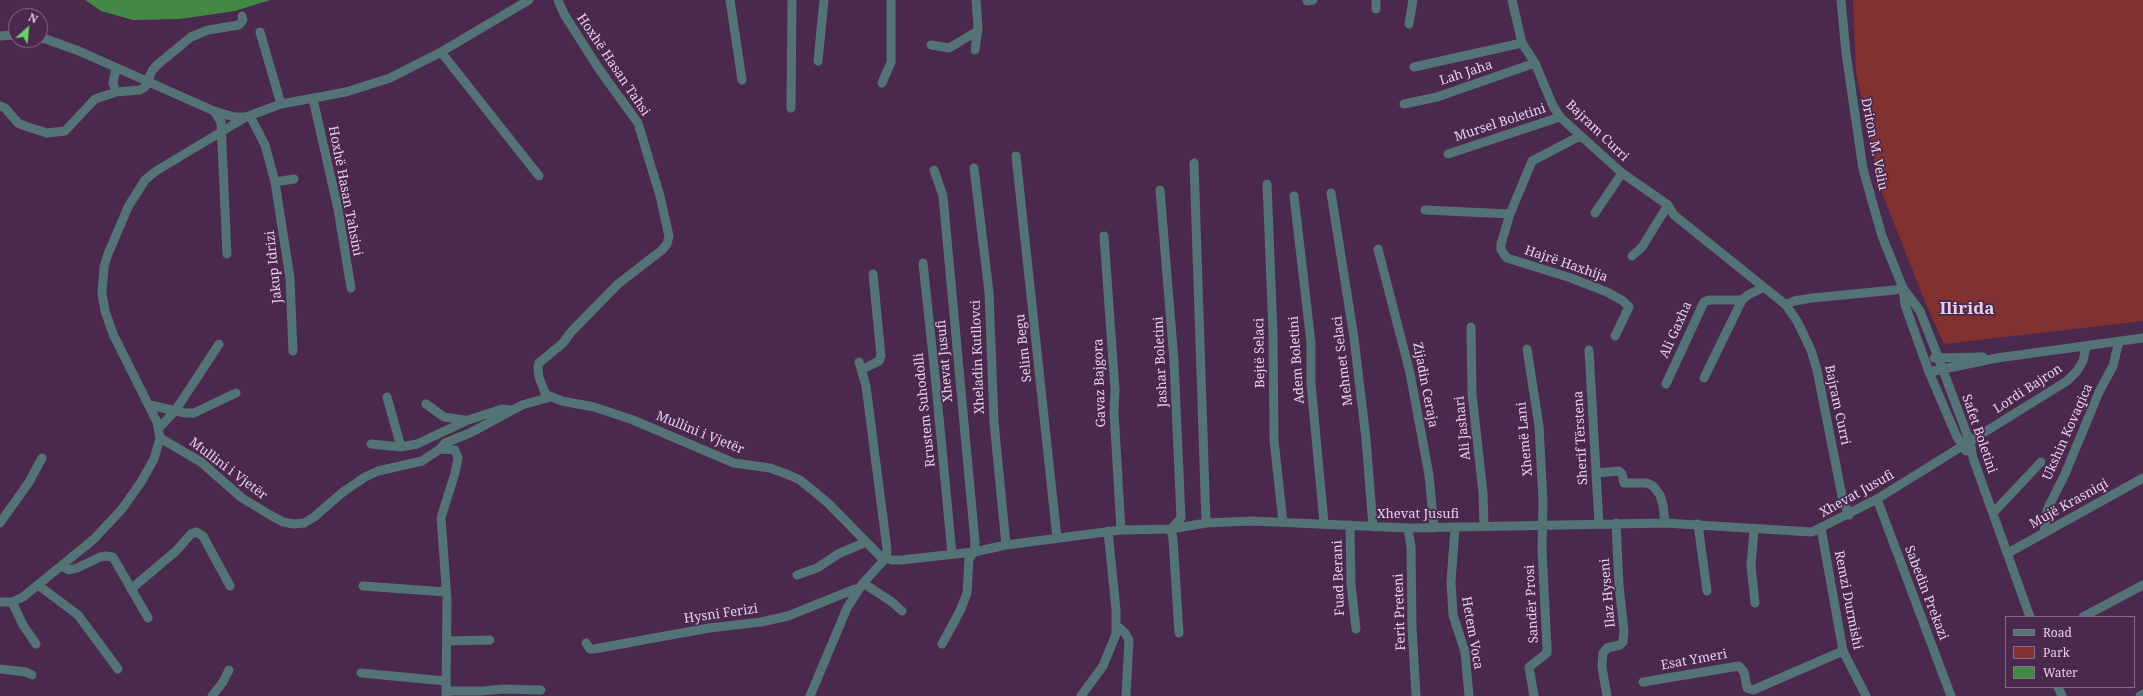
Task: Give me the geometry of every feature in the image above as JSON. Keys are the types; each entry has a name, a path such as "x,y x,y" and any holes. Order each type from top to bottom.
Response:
{"street":[{"path":"159,433 150,405 125,361 108,322 102,294 104,268 128,207 145,180 156,171 221,131 248,117 281,104 346,92 390,78 441,52 529,0"},
{"name":"Hoxhë Hasan Tahsi","path":"547,395 539,377 539,363 563,343 571,332 606,295 662,250 669,239 660,196 638,123 599,69 564,14 558,0"},
{"path":"730,0 742,80"},
{"path":"791,108 792,0"},
{"path":"818,61 824,0"},
{"path":"882,83 891,62 891,0"},
{"path":"975,50 978,19 976,0"},
{"path":"1409,24 1413,0"},
{"name":"Bajram Curri","path":"1512,0 1522,43 1535,63 1553,106 1560,117 1622,173 1668,205 1674,215 1733,261 1762,288 1786,305 1797,321 1811,350 1817,370 1843,501 1849,515"},
{"name":"Driton M. Veliu","path":"1841,0 1846,53 1863,169 1882,236 1903,288 1920,311 1940,363"},
{"path":"0,106 5,108 18,123 47,133 57,133 70,126 94,99 116,92 140,90 145,87 157,65 191,37 208,30 239,25 243,20 242,16"},
{"path":"260,32 281,104"},
{"path":"931,46 949,48 976,32"},
{"path":"48,40 79,51 214,111 234,116 248,117"},
{"path":"1414,67 1522,43"},
{"path":"441,52 539,176"},
{"name":"Lah Jaha","path":"1404,104 1437,97 1535,63"},
{"path":"116,68 112,83 116,92"},
{"name":"Hoxhë Hasan Tahsini","path":"313,99 338,209 351,288"},
{"path":"214,111 220,119 227,254"},
{"name":"Jakup Idrizi","path":"248,117 265,145 275,182 290,278 293,351"},
{"name":"Mursel Boletini","path":"1448,154 1560,117"},
{"name":"Hajrë Haxhija","path":"1580,136 1532,161 1510,214 1501,244 1504,256 1571,278 1607,292 1623,301 1628,307 1615,336"},
{"name":"Selim Begu","path":"1016,156 1057,538"},
{"path":"1194,163 1206,523"},
{"name":"Xheladin Kutllovci","path":"974,168 989,292 994,422 1006,545"},
{"name":"Xhevat Jusufi","path":"934,170 943,196 975,542 974,552 969,559 967,593 960,611 942,644"},
{"name":"Bajram Curri","path":"1596,213 1622,173"},
{"path":"275,182 294,179"},
{"name":"Bejtë Selaci","path":"1267,184 1273,332 1274,440 1283,522"},
{"name":"Jashar Boletini","path":"1160,190 1174,361 1181,518 1171,529"},
{"name":"Mehmet Selaci","path":"1331,193 1354,338 1366,439 1373,527"},
{"name":"Adem Boletini","path":"1294,196 1311,343 1311,384 1324,523"},
{"path":"1632,256 1642,246 1643,242 1668,205"},
{"path":"1425,210 1510,214"},
{"name":"Gavaz Bajgora","path":"1104,236 1115,390 1114,419 1121,530"},
{"name":"Zijadin Ceraja","path":"1378,249 1410,373 1429,475 1434,528"},
{"name":"Rrustem Suhodolli","path":"923,263 937,390 952,554"},
{"path":"810,696 847,608 861,586 886,558 883,520 861,366 878,361 881,356 873,274"},
{"path":"1704,378 1742,300 1748,295 1762,288"},
{"path":"1786,305 1794,301 1812,298 1903,288"},
{"name":"Driton M. Veliu","path":"1903,288 1905,305 1927,366"},
{"name":"Ali Gaxha","path":"1666,384 1704,302 1709,300 1742,300"},
{"name":"Ali Jashari","path":"1471,328 1472,394 1483,492 1484,525"},
{"path":"1927,366 1940,363 1997,358 2086,347 2143,338"},
{"name":"Ukshin Kovaqica","path":"2044,534 2047,510 2065,474 2099,392 2113,366 2118,341"},
{"path":"0,602 12,602 38,585 94,539 122,509 141,482 154,459 159,433 219,344"},
{"name":"Lordi Bajron","path":"1966,444 2067,381 2080,366 2086,347"},
{"name":"Xhemë Lani","path":"1527,349 1539,426 1544,526"},
{"name":"Sherif Tërstena","path":"1589,350 1599,524"},
{"path":"1927,366 1940,363"},
{"name":"Safet Boletini","path":"1940,363 1966,444"},
{"name":"Safet Boletini","path":"1927,366 1973,458 2030,616"},
{"path":"150,405 185,413 201,411 236,393"},
{"name":"Mullini i Vjetër","path":"159,433 201,462 242,498 283,522 294,524 304,523 309,520 365,477 378,471 422,461 440,449 445,443 470,433 522,405 546,400 547,395 562,401 594,407 633,420 734,463 770,468 800,480 828,503 880,556 886,558"},
{"path":"387,397 401,447"},
{"name":"Mullini i Vjetër","path":"426,404 444,417 468,420"},
{"name":"Mullini i Vjetër","path":"371,444 401,447 425,441 440,432 468,420 502,409 512,410"},
{"name":"Xhevat Jusufi","path":"886,558 901,560 974,552 1006,545 1108,531 1171,529 1206,523 1324,523 1408,528 1484,525 1544,526 1616,523 1665,523 1698,524 1754,530 1780,531 1790,529 1812,532 1877,500 1966,444"},
{"path":"440,449 455,450 458,458 441,518 446,588 446,694 504,689 541,690"},
{"path":"0,523 29,482 42,458"},
{"path":"1993,513 2041,462"},
{"path":"1596,474 1619,471 1622,474 1624,483 1647,483 1653,486 1660,494 1665,523"},
{"name":"Mujë Krasniqi","path":"2008,553 2143,478"},
{"name":"Sabedin Prekazi","path":"1877,500 1951,696"},
{"name":"Ilaz Hyseni","path":"1607,696 1602,667 1603,653 1607,648 1620,645 1623,642 1624,631 1619,585 1616,523"},
{"path":"1698,524 1707,591"},
{"name":"Fuad Berani","path":"1350,525 1351,585 1356,629"},
{"name":"Sandër Prosi","path":"1534,696 1529,667 1547,653 1548,648 1542,550 1544,526"},
{"name":"Hetem Voca","path":"1455,527 1451,582 1453,615 1465,652 1468,696"},
{"name":"Ferit Preteni","path":"1408,528 1411,547 1412,627 1416,696"},
{"name":"Remzi Durmishi","path":"1821,528 1843,651 1866,696"},
{"path":"1171,529 1173,539 1179,633"},
{"path":"1754,530 1751,565 1755,603"},
{"path":"1082,696 1108,657 1116,634 1117,626 1108,531"},
{"path":"131,590 176,551 191,534 196,532 203,536 230,586"},
{"path":"798,575 821,566 838,554 866,542"},
{"path":"61,566 64,568 73,569 100,557 110,556 115,561 148,618"},
{"path":"366,584 394,584 446,588"},
{"path":"38,585 78,615 118,669"},
{"path":"2085,616 2143,585"},
{"path":"861,586 892,602 902,611"},
{"name":"Hysni Ferizi","path":"586,643 590,649 594,649 709,628 761,622 788,616 861,586"},
{"path":"12,602 23,625 36,644"},
{"path":"1117,626 1125,633 1129,640 1126,696"},
{"path":"447,640 490,640"},
{"name":"Esat Ymeri","path":"1644,682 1738,666 1744,672 1747,688 1756,692 1843,651"},
{"path":"0,669 26,672 32,675"},
{"path":"212,696 223,682 229,670"},
{"path":"361,673 446,681"}],"green space":[{"path":"1853,0 2143,0 2143,321 1944,344 1926,304 1880,188 1856,72"}],"water":[{"path":"85,0 270,0 235,11 180,19 133,20 101,11"}],"district":[{"name":"Ilirida","path":"1967,309"}]}
